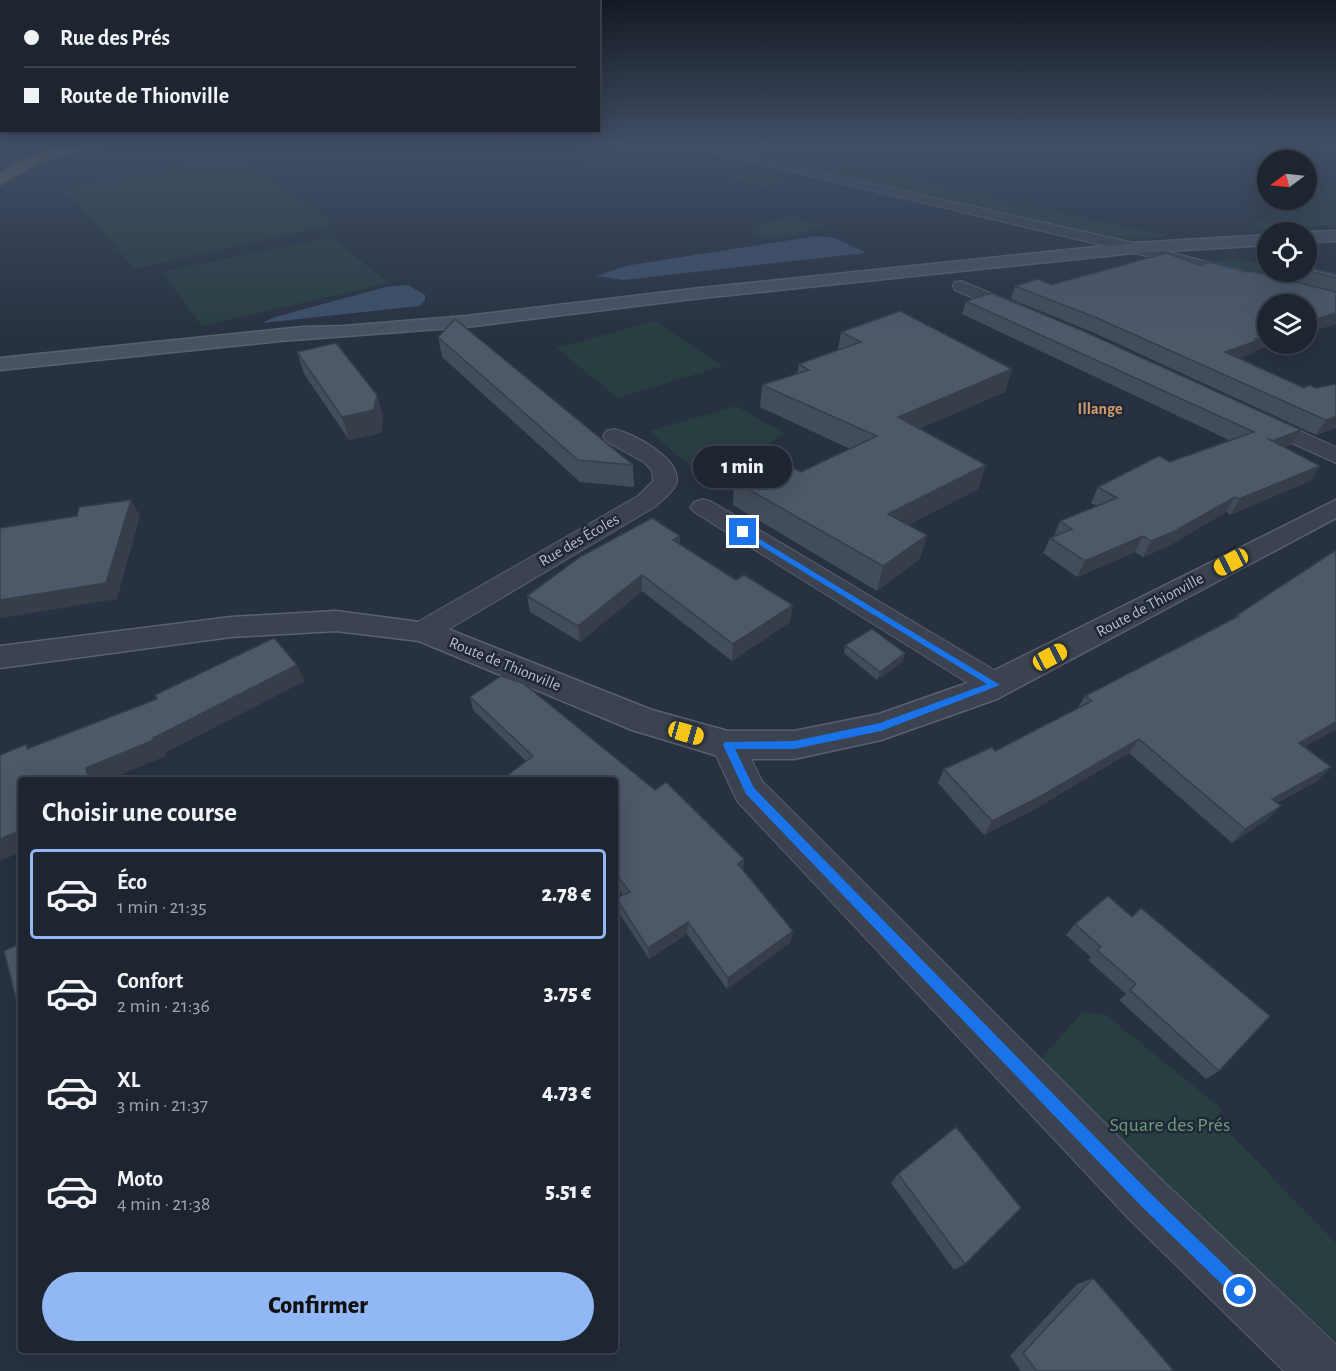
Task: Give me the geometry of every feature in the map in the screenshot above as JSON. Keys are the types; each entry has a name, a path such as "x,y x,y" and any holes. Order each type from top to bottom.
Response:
{"main road":[{"path":"1317,237 1336,236"},
{"path":"282,336 367,332 475,321 651,301 692,294 1134,248 1257,241"},
{"path":"0,364 282,336 638,294 692,294"},
{"path":"475,321 493,315 497,309"}],"street":[{"path":"955,207 1134,248 1257,280"},
{"path":"961,286 1034,317"},
{"path":"1243,412 1336,456"},
{"name":"Rue des Écoles","path":"424,631 647,501 665,483 664,469 653,458 614,436"},
{"path":"703,507 996,685"},
{"name":"Route de Thionville","path":"0,657 243,626 336,621 424,631 644,721 728,745 794,745 881,727 996,685 1336,508"},
{"path":"728,745 749,791 1152,1206 1324,1371"}],"green space":[{"path":"79,207 310,207 336,224 135,269"},
{"path":"978,207 1036,207 1168,236 1119,240"},
{"path":"1317,207 1336,207 1336,225 1317,226 1317,222 1259,222 1274,210 1317,210"},
{"path":"789,216 830,226 780,238 753,237 751,227"},
{"path":"331,237 389,283 202,326 162,272"},
{"path":"1241,259 1257,263 1257,277 1203,263"},
{"path":"655,321 723,366 618,398 556,348"},
{"path":"736,406 785,434 707,480 649,431"},
{"name":"Square des Prés","path":"1083,1012 1105,1014 1222,1109 1216,1119 1336,1243 1336,1341 1184,1204 1041,1058"}],"water":[{"path":"816,236 835,238 866,253 623,280 597,276 625,266"},
{"path":"408,285 425,295 425,300 419,306 262,323 275,317 386,287"}],"building":[{"path":"1166,253 1202,266 1208,262 1257,272 1257,282 1296,282 1336,292 1336,313 1317,319 1317,294 1257,294 1257,338 1255,339 1257,341 1225,352 1304,388 1310,385 1316,388 1336,384 1336,417 1326,420 1097,318 1015,286 1038,279 1051,285"},
{"path":"1317,270 1336,274 1336,278 1317,273"},
{"path":"991,293 1081,330 1301,430 1272,441 1320,466 1239,499 1235,497 1175,531 1151,541 1143,536 1085,561 1050,538 1072,529 1060,521 1117,498 1098,487 1159,456 1170,462 1254,432 966,301"},
{"path":"900,311 1012,369 898,417 986,465 888,514 927,535 883,566 734,481 776,459 801,472 877,436 762,385 809,370 799,364 861,342 841,332"},
{"path":"455,319 633,465 578,460 438,337"},
{"path":"336,343 377,395 374,410 342,417 297,352"},
{"path":"131,500 106,583 0,600 0,528 77,516 79,507"},
{"path":"652,518 680,536 673,540 736,580 744,575 793,605 733,644 642,575 578,626 527,596 580,557"},
{"path":"1336,550 1336,722 1299,743 1331,767 1272,799 1281,806 1245,829 1139,739 1041,796 992,821 944,769 992,747 995,751 1092,701 1085,696 1239,616 1237,615"},
{"path":"872,629 905,653 880,672 845,645"},
{"path":"274,638 297,665 153,738 154,740 86,768 88,777 18,777 18,831 0,839 0,755 27,744 27,749 157,699 155,695"},
{"path":"501,676 523,683 655,790 666,782 744,859 738,864 793,931 728,978 688,922 648,948 618,901 618,897 630,892 618,877 618,777 505,777 533,756 470,697"},
{"path":"1108,896 1132,917 1141,908 1270,1016 1219,1071 1130,990 1136,984 1097,950 1101,947 1075,924"},
{"path":"18,944 18,1007 4,951"},
{"path":"956,1127 1021,1208 965,1264 898,1174"},
{"path":"1093,1278 1174,1371 1037,1371 1023,1353"}],"district":[{"name":"Illange","path":"1100,409"}],"route":[{"path":"743,532 996,685 881,727 794,745 728,745 749,791 1146,1200 1240,1291"}]}
